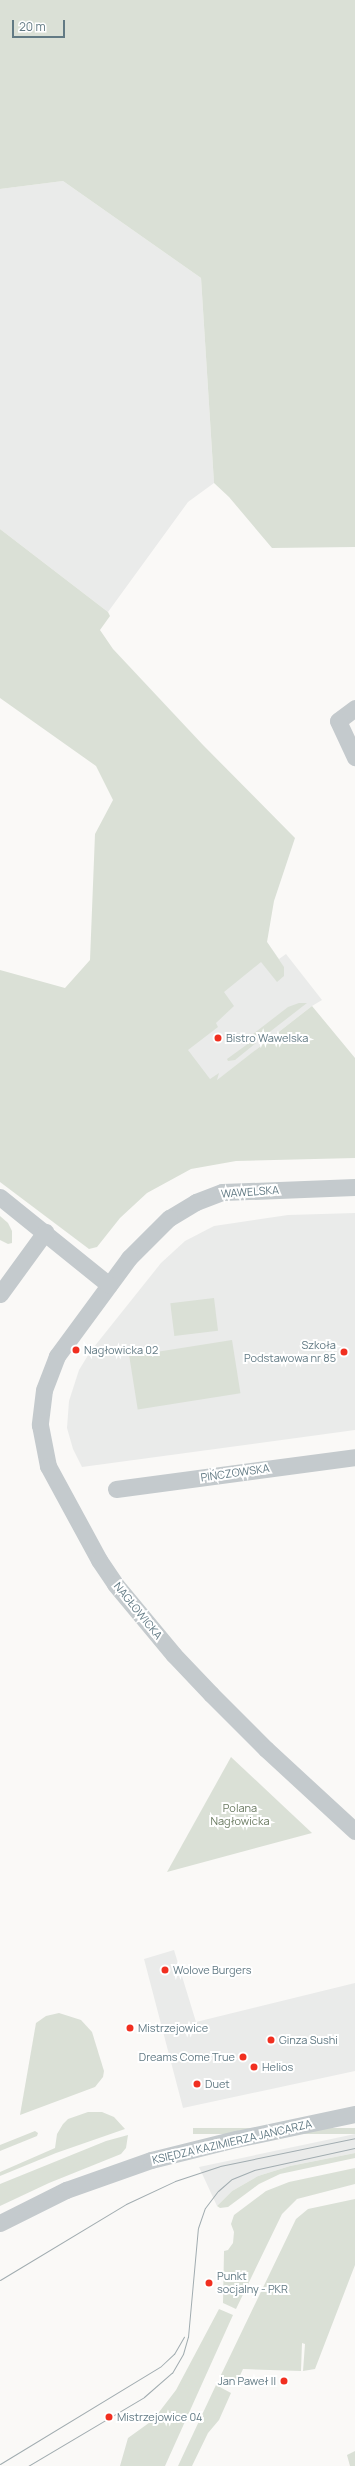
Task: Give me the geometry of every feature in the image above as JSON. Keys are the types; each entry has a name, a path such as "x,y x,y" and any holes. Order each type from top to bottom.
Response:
{"street":[{"path":"355,708 338,721 355,757"},
{"name":"WAWELSKA","path":"70,1336 108,1285 148,1238 169,1218 196,1202 222,1192 355,1187"},
{"path":"0,1197 45,1232 108,1285"},
{"path":"0,1294 45,1232"},
{"name":"NAGŁOWICKA","path":"70,1336 57,1356 44,1390 40,1425 42,1442 48,1466 99,1560 129,1601 174,1655 266,1749 355,1831"},
{"name":"PIŃCZOWSKA","path":"116,1489 355,1457"},
{"name":"KSIĘDZA KAZIMIERZA JANCARZA","path":"0,2223 66,2190 151,2160 236,2139 355,2114"}],"shaded area":[{"path":"63,181 201,278 214,483 188,502 108,612 0,529 0,189"},
{"path":"267,942 279,959 286,954 322,1000 312,1006 216,1081 199,1083 181,1062 211,991"},
{"path":"355,1213 355,1430 82,1467 73,1449 67,1428 69,1401 79,1370 90,1352 161,1263 185,1241 214,1226 288,1215"},
{"path":"174,1950 196,2022 355,1983 355,2071 183,2108 144,1959"},
{"path":"355,2134 355,2153 290,2166 258,2176 232,2191 217,2206 199,2167"}],"green space":[{"path":"0,0 355,0 355,547 272,548 229,497 214,483 201,278 63,181 0,189"},
{"path":"0,529 108,612 110,616 100,630 113,649 203,745 295,838 274,901 267,942 284,967 284,976 277,982 261,962 224,992 234,1006 216,1023 218,1027 188,1050 210,1079 219,1073 217,1080 312,1006 355,1058 355,1158 236,1161 191,1169 147,1193 120,1218 97,1247 89,1249 0,1182 0,970 65,988 90,960 95,834 113,800 96,766 0,698"},
{"path":"299,1003 307,1003 258,1041 253,1034 288,1007"},
{"path":"251,1036 256,1043 235,1060 228,1061 227,1059 249,1043 247,1039"},
{"path":"0,1216 8,1223 12,1231 12,1243 8,1244 0,1240"},
{"path":"214,1298 218,1331 174,1336 170,1303"},
{"path":"232,1340 240,1393 138,1410 129,1356"},
{"name":"Polana Nagłowicka","path":"231,1757 312,1833 167,1872"},
{"path":"59,2013 81,2020 92,2032 104,2071 103,2077 95,2087 20,2115 36,2023 46,2016"},
{"path":"88,2112 102,2112 114,2117 125,2129 56,2153 0,2176 0,2172 55,2148 57,2134 63,2124 68,2119"},
{"path":"193,2128 355,2128 355,2134 193,2134"},
{"path":"35,2131 38,2133 37,2136 0,2151 0,2145"},
{"path":"128,2135 126,2148 121,2154 49,2183 0,2206 0,2184 106,2141"},
{"path":"355,2153 355,2158 280,2174 259,2184 228,2207 220,2208 217,2206 232,2191 258,2176 290,2166"},
{"path":"355,2168 355,2184 297,2199 282,2214 236,2309 223,2303 224,2251 228,2250 233,2243 234,2232 231,2224 234,2215 266,2191 289,2182"},
{"path":"355,2199 355,2265 315,2369 303,2371 305,2344 302,2343 301,2371 243,2369 235,2386 219,2379 296,2219 308,2209"},
{"path":"219,2309 233,2315 165,2466 120,2466 128,2438 153,2420 176,2390"},
{"path":"216,2385 231,2393 219,2420 208,2433 192,2466 178,2466"},
{"path":"355,2451 355,2466 350,2466 347,2455"}],"tram line":[{"path":"0,2280 126,2204 175,2181 220,2166 355,2138"},
{"path":"28,2466 144,2397 172,2373 183,2354 188,2337 198,2228 205,2208 218,2191 232,2179 254,2170 355,2148"},
{"path":"0,2464 161,2366 174,2354 184,2337"}],"place":[{"name":"Bistro Wawelska","path":"218,1038"},
{"name":"Nagłowicka 02","path":"76,1350"},
{"name":"Szkoła Podstawowa nr 85","path":"344,1352"},
{"name":"Wolove Burgers","path":"165,1970"},
{"name":"Mistrzejowice","path":"130,2028"},
{"name":"Ginza Sushi","path":"271,2040"},
{"name":"Dreams Come True","path":"243,2057"},
{"name":"Helios","path":"254,2067"},
{"name":"Duet","path":"197,2084"},
{"name":"Punkt socjalny - PKR","path":"209,2283"},
{"name":"Jan Paweł II","path":"284,2381"},
{"name":"Mistrzejowice 04","path":"109,2417"}]}
